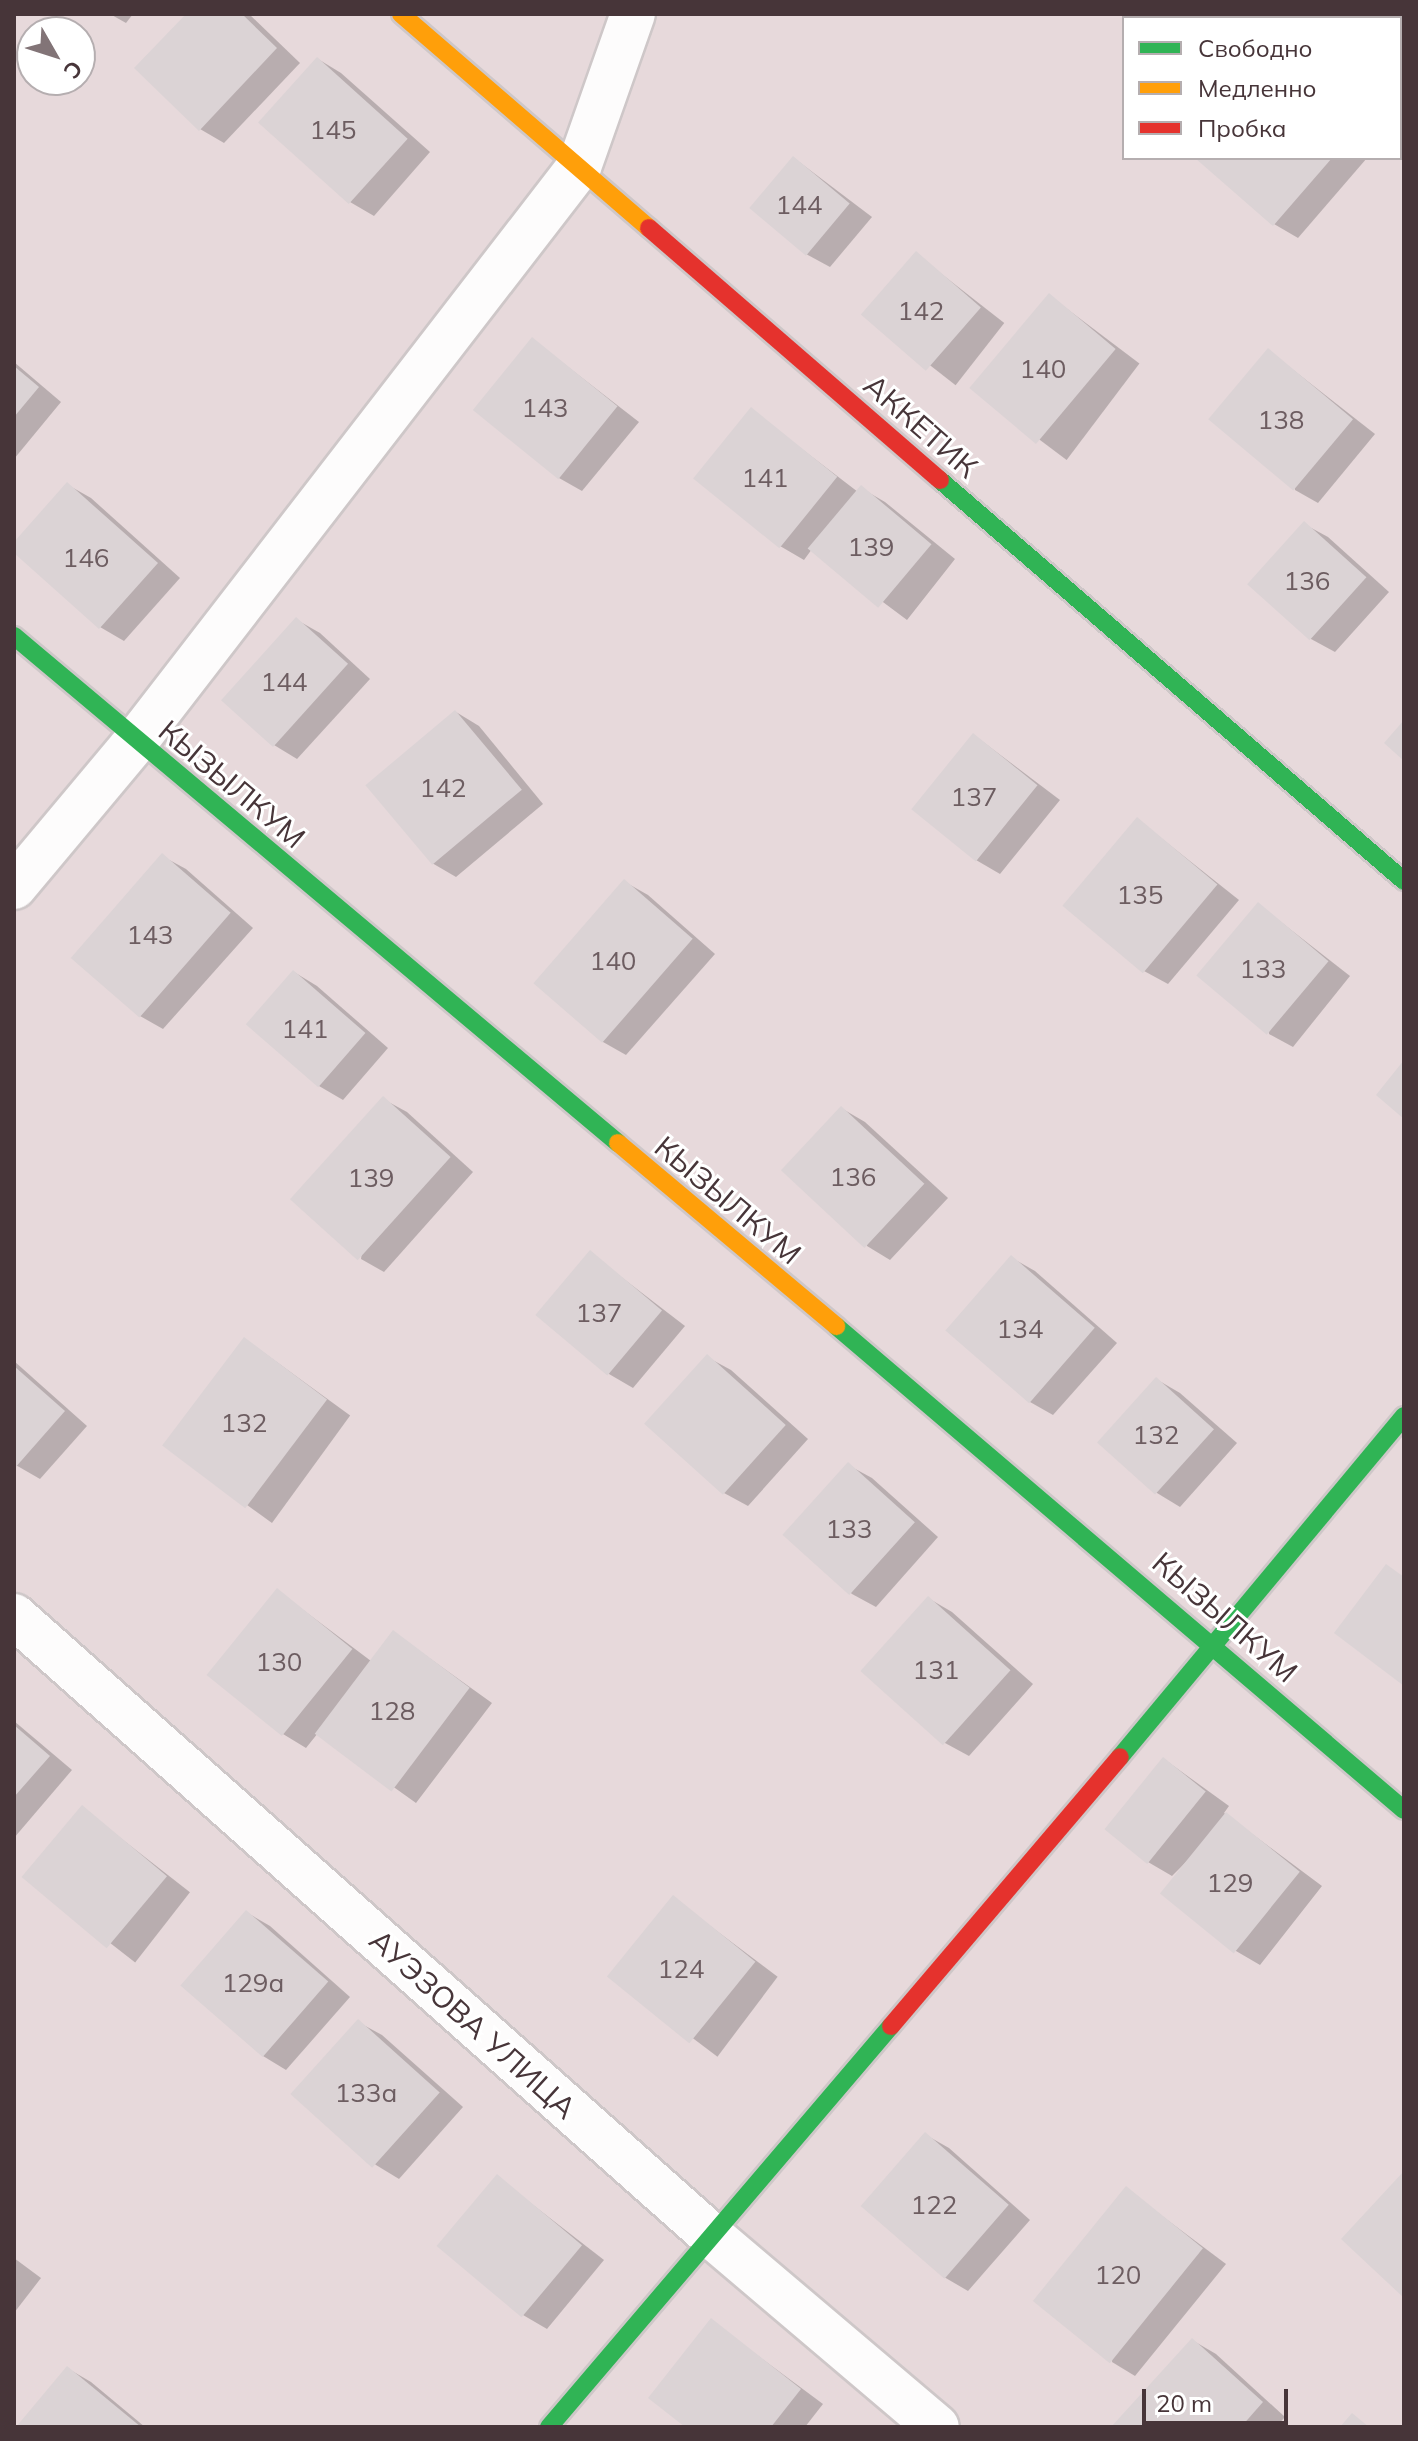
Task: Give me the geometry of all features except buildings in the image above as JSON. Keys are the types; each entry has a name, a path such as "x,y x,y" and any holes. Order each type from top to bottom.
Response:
{"street":[{"name":"АККЕТИК","path":"401,14 1404,881"},
{"path":"14,887 136,741 579,167 633,14"},
{"name":"КЫЗЫЛКУМ","path":"14,636 1216,1645 1404,1810"},
{"path":"549,2427 714,2238 1216,1645 1404,1416"},
{"name":"АУЭЗОВА УЛИЦА","path":"14,1616 714,2238 937,2427"}],"shaded area":[{"path":"14,14 1404,14 1404,2427 14,2427"}],"traffic: fast":[{"path":"940,480 1404,881"},
{"path":"14,636 618,1143"},
{"path":"836,1326 1404,1810"},
{"path":"1120,1757 1404,1416"},
{"path":"549,2427 891,2026"}],"traffic: slow":[{"path":"401,14 649,228"},
{"path":"618,1143 836,1326"}],"traffic: jam":[{"path":"649,228 940,480"},
{"path":"891,2026 1120,1757"}]}
